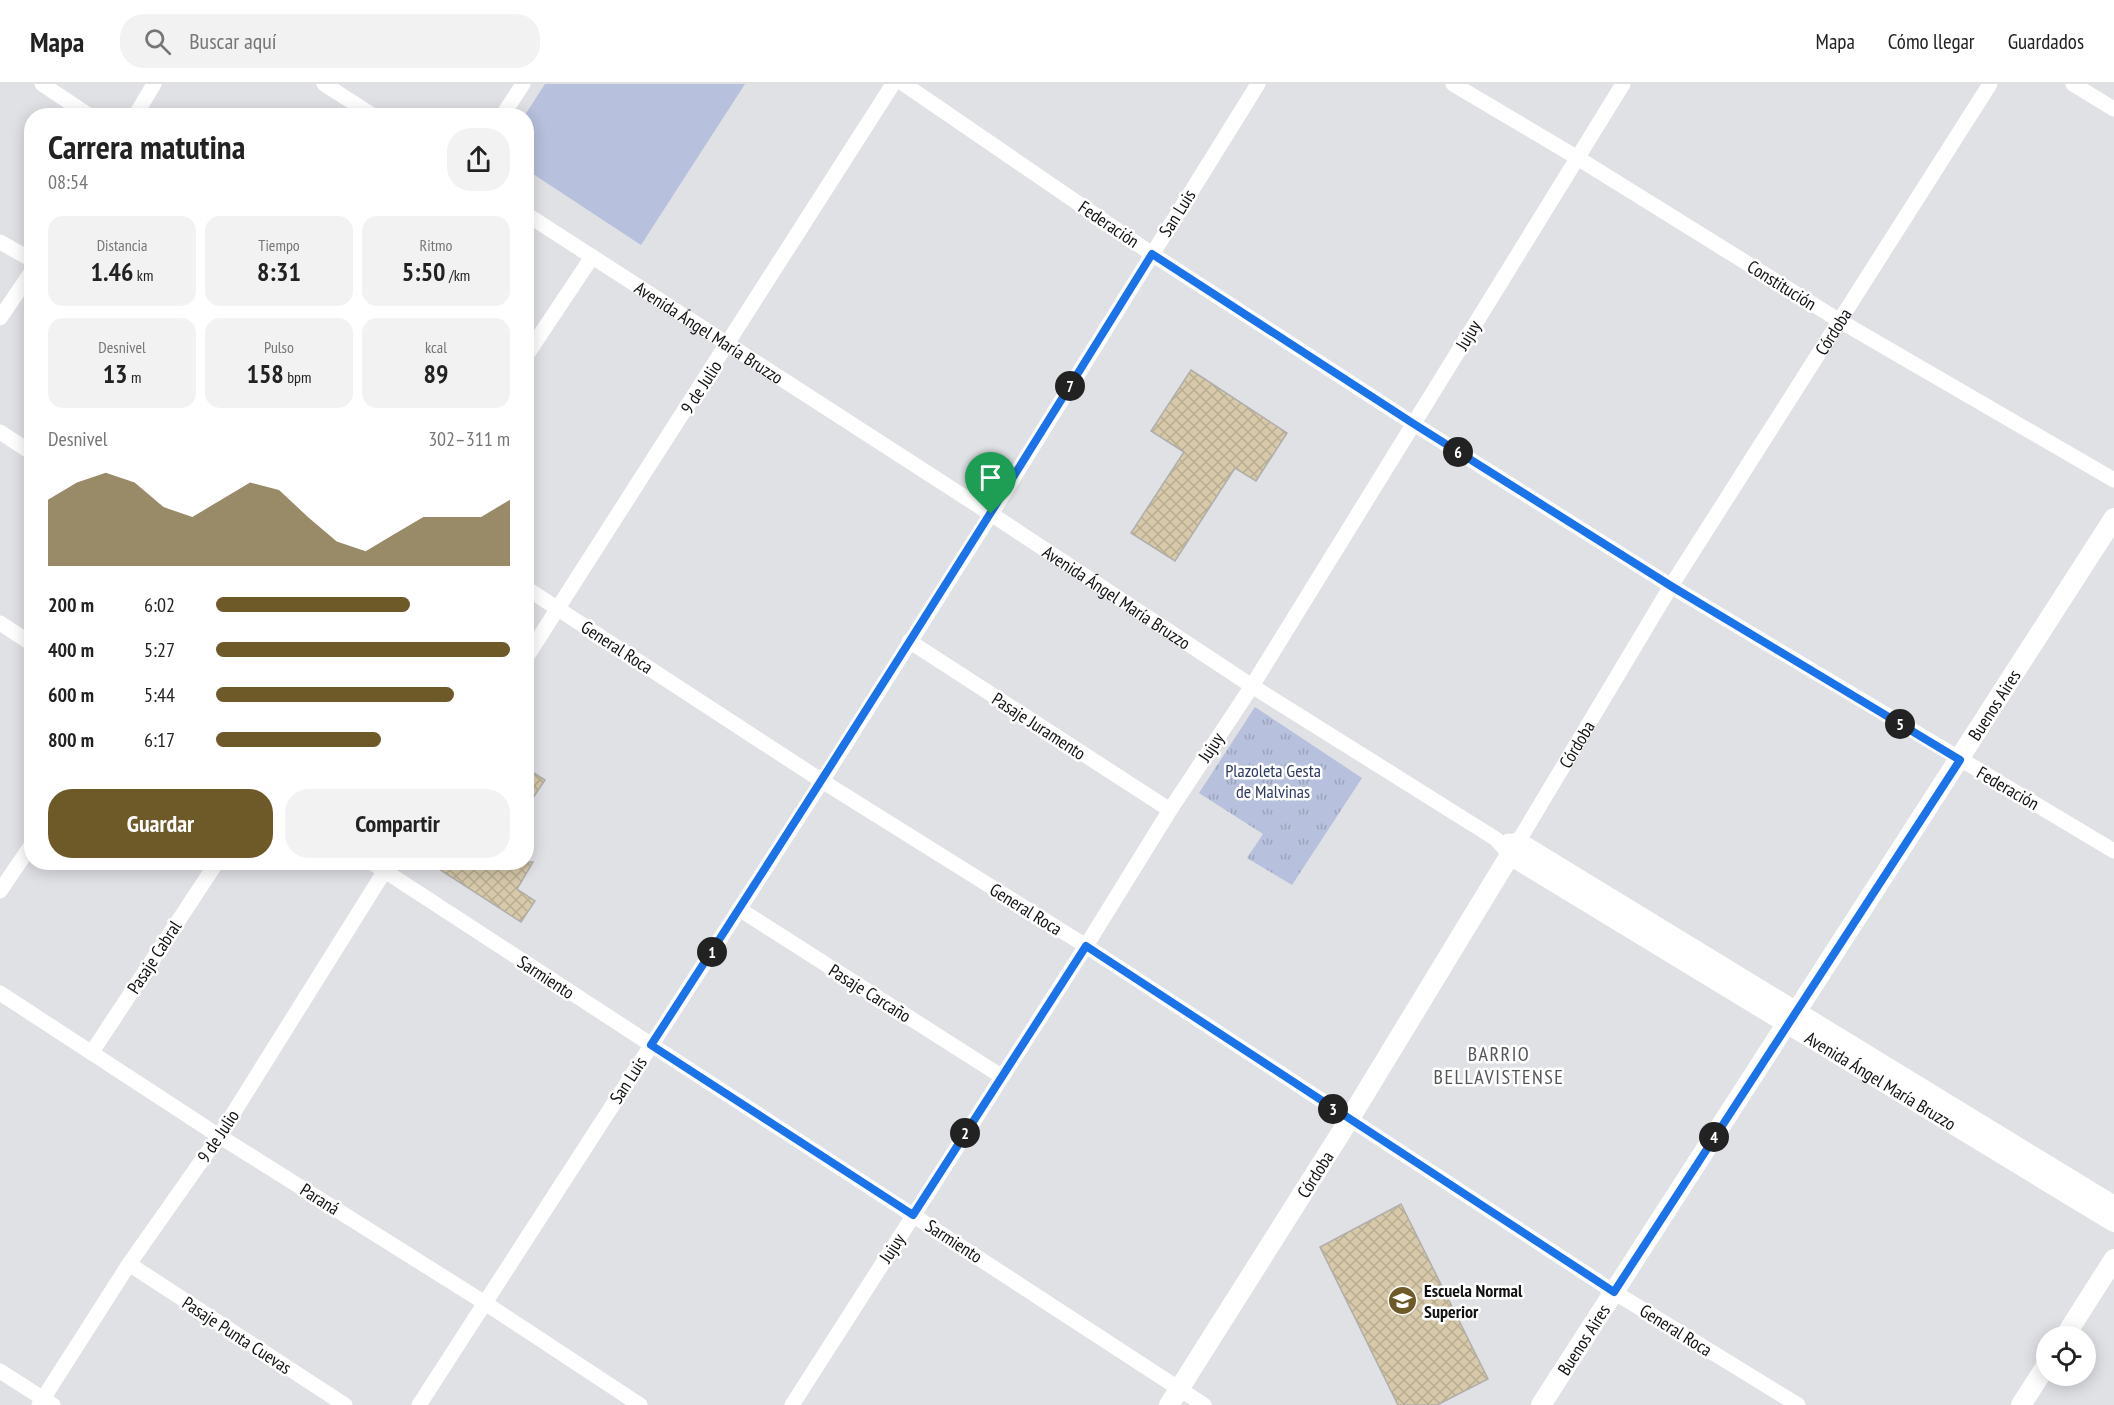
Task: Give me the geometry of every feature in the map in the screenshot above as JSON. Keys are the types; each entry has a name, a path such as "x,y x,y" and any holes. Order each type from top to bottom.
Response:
{"street":[{"path":"42,84 78,108"},
{"path":"140,108 154,84"},
{"path":"324,84 362,108"},
{"path":"507,108 522,84"},
{"name":"9 de Julio","path":"534,646 893,84"},
{"name":"Federación","path":"904,84 1152,254 1414,424 1671,586 2114,850"},
{"name":"San Luis","path":"419,1405 822,781 1258,84"},
{"name":"Constitución","path":"1453,84 1576,157 1840,321 2114,480"},
{"name":"Jujuy","path":"792,1405 1086,946 1170,810 1252,686 1623,84"},
{"name":"Córdoba","path":"1174,1397 1349,1120 1671,586 1990,84"},
{"path":"2073,84 2114,109"},
{"name":"Avenida Ángel María Bruzzo","path":"534,219 991,514 1252,686 1496,839 1791,1018 2114,1222"},
{"path":"0,242 24,256"},
{"path":"534,344 592,257"},
{"path":"0,318 24,282"},
{"path":"0,432 24,448"},
{"name":"Buenos Aires","path":"1541,1405 1960,760 2114,518"},
{"name":"General Roca","path":"534,593 822,781 1086,946 1614,1292 1798,1405"},
{"path":"0,623 24,639"},
{"name":"Pasaje Juramento","path":"909,641 1170,810"},
{"path":"0,891 24,856"},
{"name":"Pasaje Cabral","path":"92,1052 212,870"},
{"name":"9 de Julio","path":"45,1403 129,1264 219,1136 379,870"},
{"name":"Sarmiento","path":"389,870 651,1045 913,1215 1174,1397 1204,1405"},
{"name":"Pasaje Carcaño","path":"739,909 1001,1076"},
{"name":"Paraná","path":"0,993 640,1405"},
{"name":"Avenida Ángel María Bruzzo","path":"1791,1018 2114,1206"},
{"path":"2071,1326 2114,1259"},
{"name":"Pasaje Punta Cuevas","path":"129,1264 345,1405"},
{"path":"0,1371 45,1403"},
{"path":"2021,1405 2036,1382"}],"green space":[{"path":"545,84 745,84 641,245 534,175 534,108 530,108"},
{"name":"Plazoleta Gesta de Malvinas","path":"1255,707 1362,778 1292,885 1247,858 1263,834 1199,793"}],"building":[{"path":"1191,370 1287,433 1256,481 1235,468 1175,561 1131,533 1184,452 1151,431"},
{"path":"534,773 545,780 534,796"},
{"path":"440,870 528,870 517,889 535,901 521,922"},
{"path":"1401,1204 1488,1379 1437,1405 1398,1405 1320,1247"}],"place":[{"name":"Escuela Normal Superior","path":"1403,1300"}],"district":[{"name":"BARRIO BELLAVISTENSE","path":"1499,1066"}],"route":[{"path":"1152,254 1414,424 1671,586 1960,760 1614,1292 1086,946 913,1215 651,1045 991,514 1152,254"}]}
